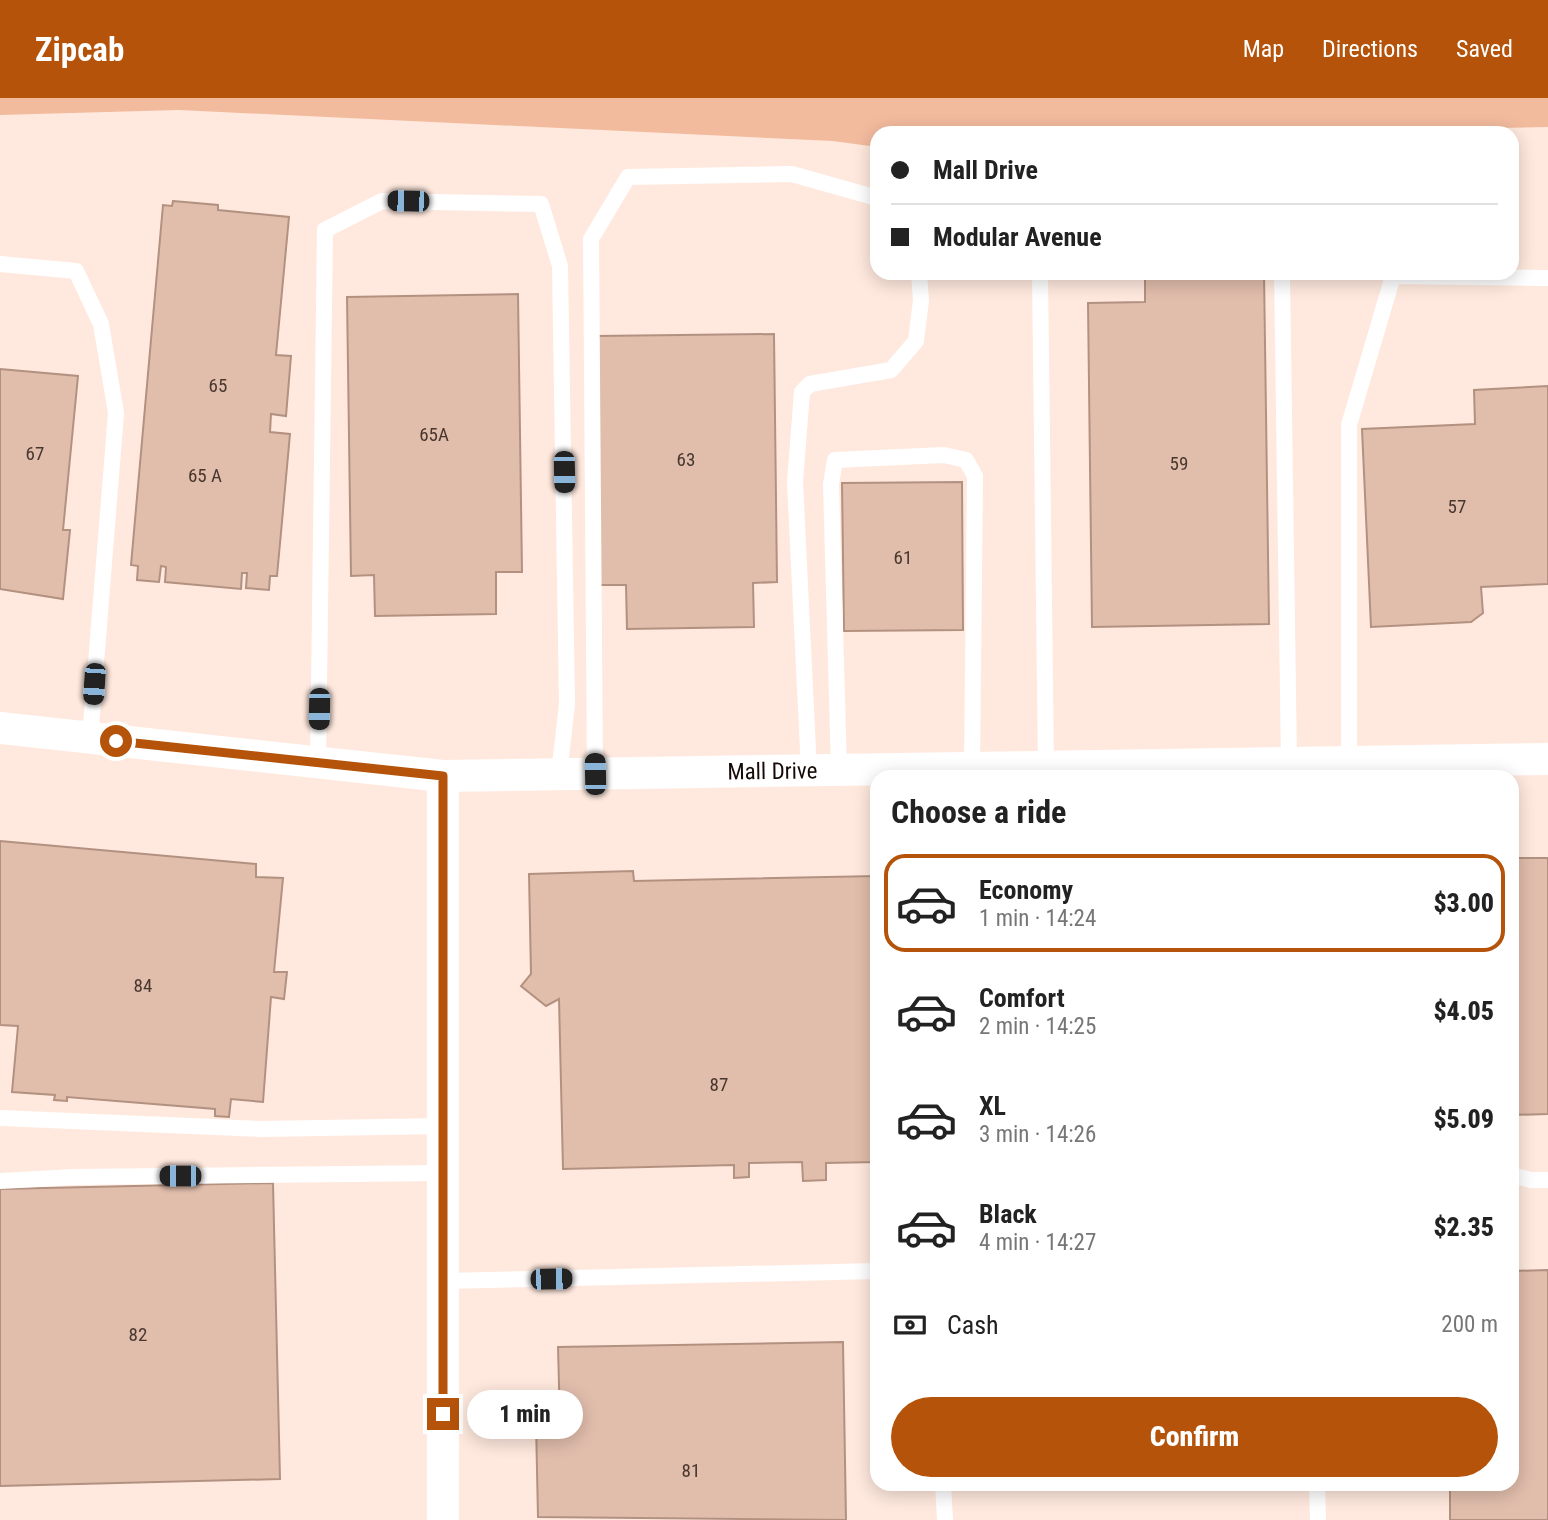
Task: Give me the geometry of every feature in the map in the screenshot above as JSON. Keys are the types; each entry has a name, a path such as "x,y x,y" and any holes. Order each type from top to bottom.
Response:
{"street":[{"name":"Mall Drive","path":"0,728 443,776 870,770"},
{"name":"Mall Drive","path":"994,770 1046,767 1307,768 1349,762 1426,769 1548,759"},
{"path":"443,776 443,1520"}],"lane":[{"path":"595,774 591,239 628,177 792,174 870,196"},
{"path":"318,763 325,230 382,201 541,204 560,266 566,704 559,774"},
{"path":"0,264 76,271 101,324 116,413 90,738"},
{"path":"1519,278 1548,278"},
{"path":"824,770 795,482 802,392 810,384 891,370 916,341 922,300 920,280"},
{"path":"1040,280 1046,767"},
{"path":"1282,280 1307,768"},
{"path":"1349,762 1349,425 1391,280"},
{"path":"824,770 831,484 835,460 944,455 967,460 975,476 976,770"},
{"path":"0,1118 260,1129 443,1126"},
{"path":"0,1181 75,1177 443,1173"},
{"path":"1519,1177 1548,1180"},
{"path":"443,1281 870,1271"},
{"path":"943,1491 945,1520"},
{"path":"1317,1491 1318,1520"}],"shaded area":[{"path":"0,98 1548,98 1548,127 870,126 870,146 833,141 179,110 0,115"}],"building":[{"path":"173,201 218,205 218,210 289,217 276,355 291,356 286,416 271,414 270,432 290,434 277,576 270,576 269,590 246,588 247,573 242,573 241,589 165,582 166,567 161,566 159,582 137,580 138,566 131,565 163,205 172,206"},
{"path":"1145,280 1264,280 1269,624 1092,627 1088,303 1145,302"},
{"path":"518,294 522,572 496,572 496,614 375,616 374,575 351,576 347,297"},
{"path":"774,334 777,582 753,583 754,627 627,629 626,585 599,585 596,336"},
{"path":"0,369 78,376 63,530 70,530 63,599 0,589"},
{"path":"1548,386 1548,584 1481,587 1483,613 1471,622 1371,627 1362,429 1475,424 1474,390"},
{"path":"962,482 963,630 844,631 842,483"},
{"path":"0,841 256,864 256,877 283,878 274,972 287,972 284,999 271,997 263,1102 231,1099 229,1117 215,1116 215,1109 67,1097 67,1101 54,1100 55,1095 12,1092 18,1026 0,1025"},
{"path":"1519,858 1548,858 1548,1114 1519,1115"},
{"path":"633,871 634,881 870,876 870,1162 826,1163 826,1180 803,1181 802,1162 749,1163 749,1177 734,1178 734,1165 563,1169 559,999 546,1006 521,986 531,974 529,874"},
{"path":"273,1183 280,1479 0,1486 0,1189"},
{"path":"1548,1270 1548,1520 1450,1520 1450,1491 1519,1491 1519,1271"},
{"path":"843,1342 846,1520 538,1517 536,1423 560,1423 558,1347"}],"route":[{"path":"116,741 443,776 443,1414"}]}
